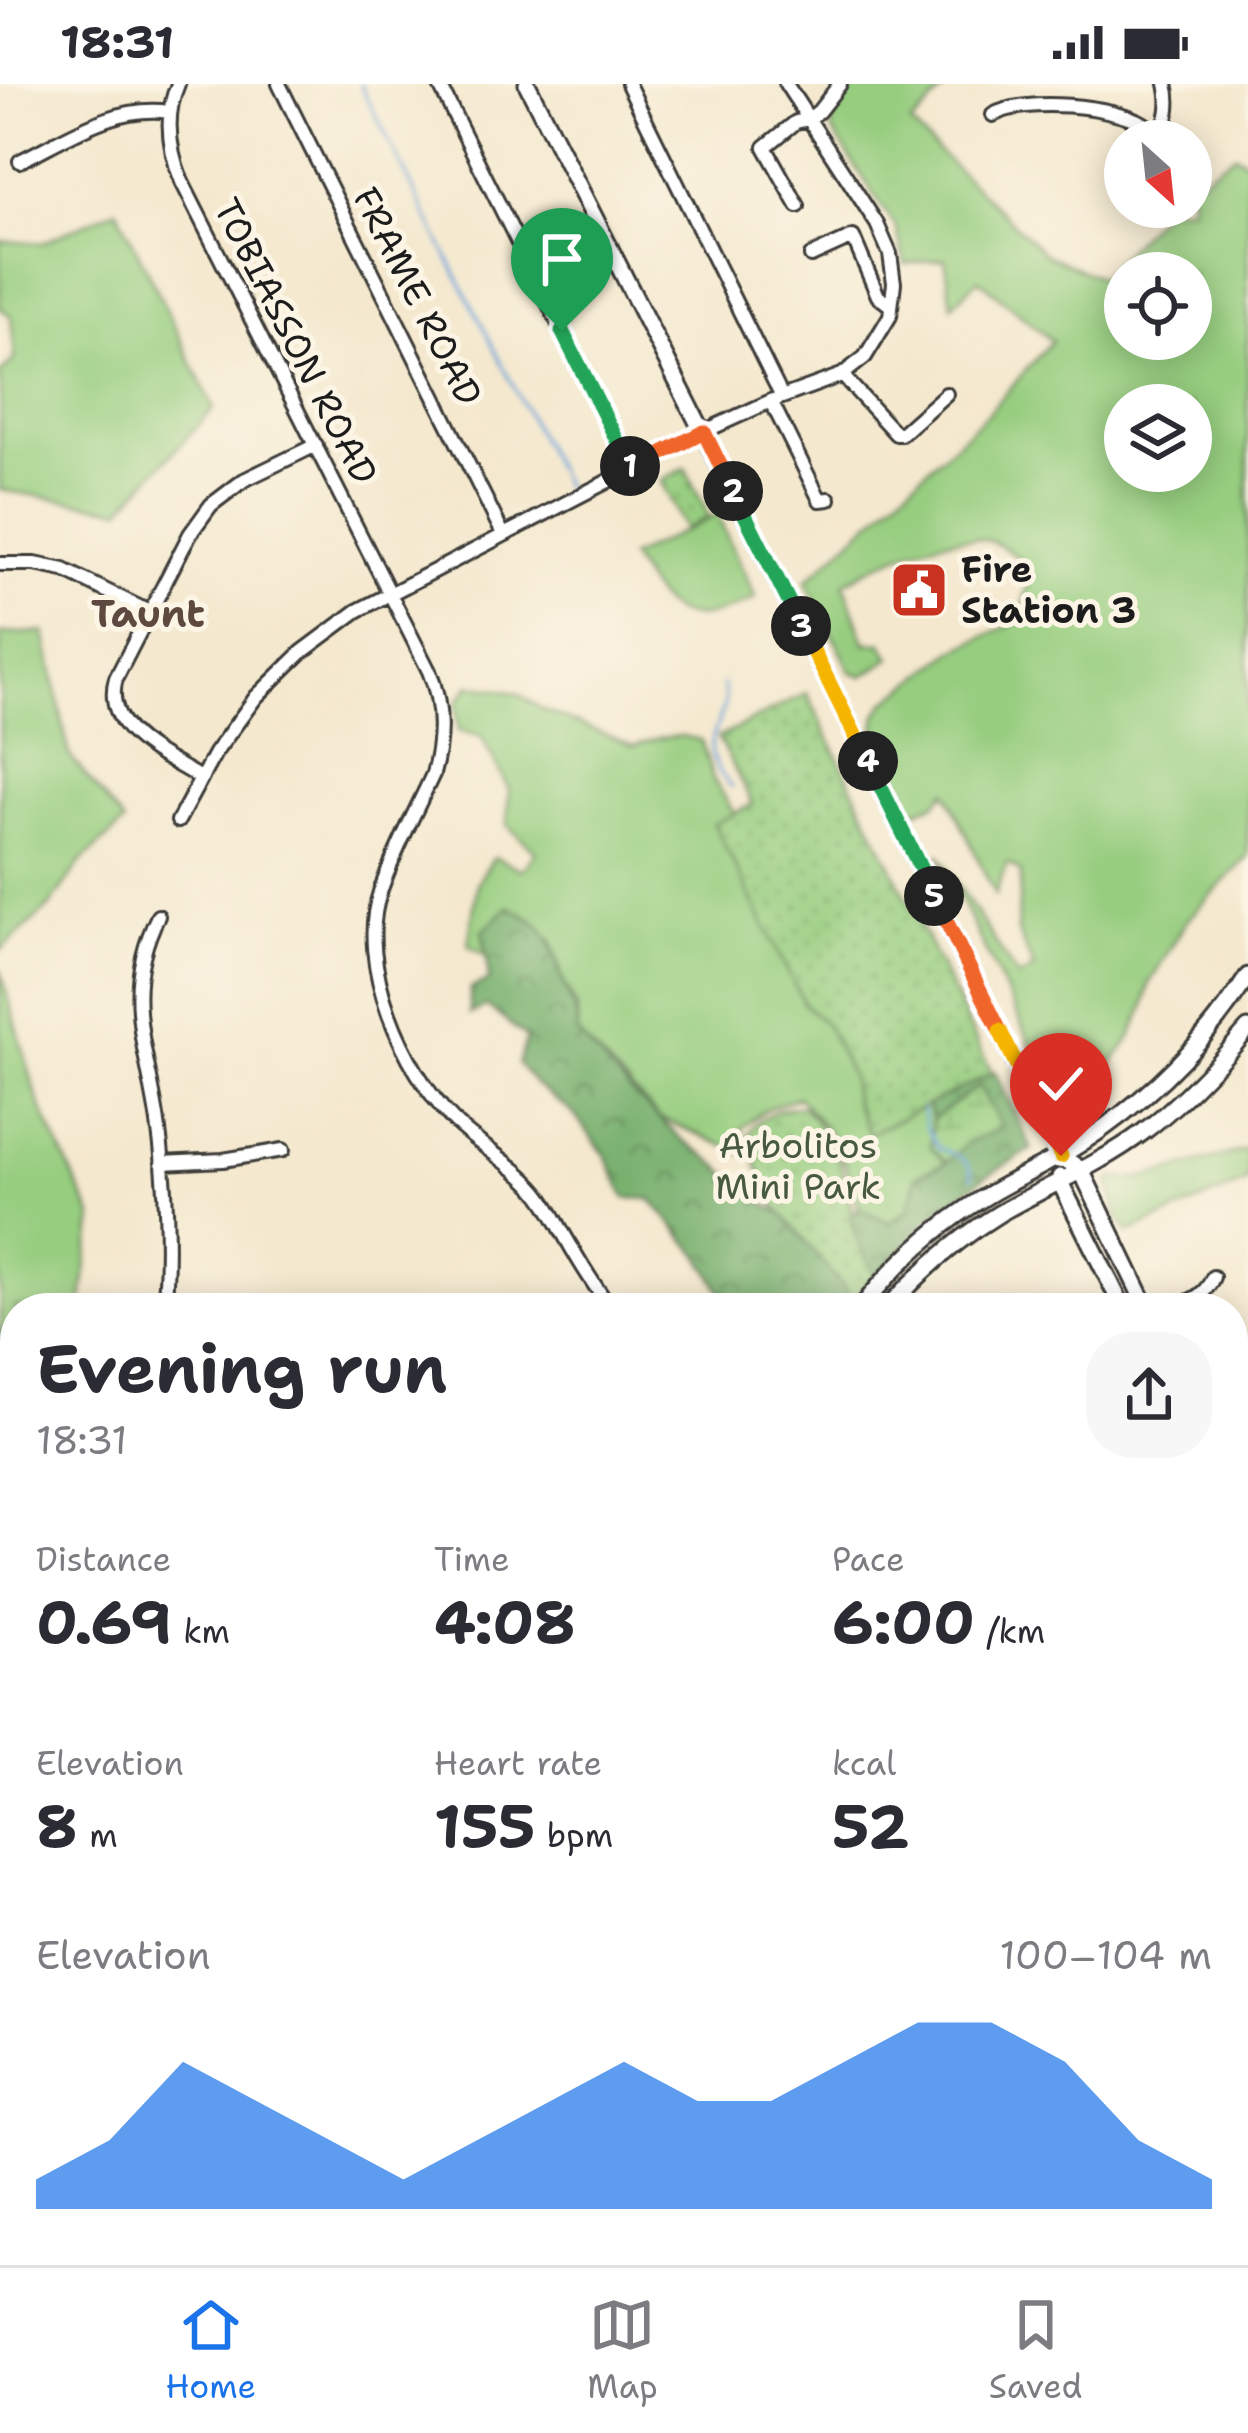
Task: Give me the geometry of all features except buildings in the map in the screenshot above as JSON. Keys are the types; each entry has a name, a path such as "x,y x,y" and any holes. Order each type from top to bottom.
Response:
{"main road":[{"path":"526,84 704,432 1061,1156 1060,1182 1116,1293"},
{"path":"874,1293 930,1236 987,1195 1061,1156 1129,1110 1208,1034 1248,976"},
{"path":"901,1293 956,1242 1145,1131 1217,1065 1248,1029"},
{"path":"1061,1156 1081,1170 1140,1293"}],"street":[{"path":"20,161 126,113 169,112 178,84"},
{"name":"FRAME ROAD","path":"279,84 503,534"},
{"path":"439,84 631,469"},
{"path":"628,84 820,500 830,499"},
{"path":"178,821 215,753 256,697 302,652 357,611 704,432 842,375 866,358 883,332 891,306 890,254 877,224 786,84"},
{"path":"798,206 765,147 796,122 819,111 840,84"},
{"path":"993,115 1027,104 1111,110 1146,124 1158,137 1165,127 1169,102 1166,84"},
{"name":"TOBIASSON ROAD","path":"169,112 172,159 182,182 433,682 441,719 438,754 379,895 373,934 377,972 392,1022 424,1085 454,1122 516,1168 542,1195 599,1293"},
{"path":"811,256 853,237 878,296 891,306"},
{"path":"842,375 896,434 946,394"},
{"path":"200,778 124,727 115,706 116,678 190,534 211,505 244,480 316,445"},
{"path":"0,564 64,570 149,612"},
{"path":"158,916 143,952 137,1017 162,1163 164,1293"},
{"path":"162,1163 283,1150"},
{"path":"1203,1293 1213,1276"}],"green space":[{"path":"857,84 950,84 911,125 1046,255 1100,278 1104,274 1104,360 1212,360 1212,252 1124,252 1146,228 1212,228 1212,170 1235,154 1248,162 1248,857 1187,920 1149,984 1130,1039 1073,1119 1065,1114 938,853 1018,978 1034,969 1017,930 1021,872 1007,863 995,895 946,791 936,803 914,812 875,728 885,703 955,650 1021,620 1027,585 1018,557 992,542 956,539 895,556 844,583 865,643 882,643 891,658 863,676 851,672 806,581 986,415 1052,341 979,279 952,305 945,259 905,264 896,228 832,130 833,119"},
{"path":"117,209 214,408 121,509 0,490 0,374 15,358 11,316 0,308 0,241 42,243"},
{"path":"685,468 709,517 685,529 661,481"},
{"path":"717,515 756,598 713,614 681,614 656,596 630,557"},
{"path":"45,632 69,755 124,823 81,862 49,907 0,951 0,634"},
{"path":"470,685 517,693 543,710 634,746 659,738 701,740 713,779 915,1102 928,1105 931,1147 946,1163 917,1175 909,1209 890,1223 859,1208 831,1134 798,1097 764,1110 742,1128 746,1155 660,1118 577,1033 577,1008 564,984 551,939 483,931 486,956 468,945 478,881 494,857 523,870 536,852 507,825 509,790 481,736 458,731 456,703"},
{"path":"807,693 992,1073 869,1134 855,1104 851,1076 827,1026 804,1004 714,824 753,804 718,738"},
{"path":"508,907 540,927 575,1010 577,1033 683,1140 796,1223 815,1244 859,1208 890,1223 909,1209 917,1175 946,1163 968,1142 1002,1128 979,1086 932,1119 928,1105 995,1072 1032,1149 928,1219 855,1293 722,1293 700,1256 651,1199 626,1198 606,1156 572,1112 537,1086 518,1064 527,1038 487,1006 470,1014 470,989 489,980 483,931"},
{"path":"0,968 38,1101 93,1218 83,1293 0,1293"},
{"path":"979,1086 1002,1128 968,1142 946,1163 931,1148 932,1119"},
{"name":"Arbolitos Mini Park","path":"802,1106 839,1158 855,1236 876,1277 862,1293 848,1293 776,1207 747,1143 754,1127 784,1109"},
{"path":"1248,1149 1248,1181 1128,1233 1119,1219 1109,1183 1112,1178 1140,1179"}],"waterway":[{"path":"360,84 564,486"},
{"path":"722,684 724,708 712,755 732,787"},
{"path":"923,1109 925,1125 938,1148 965,1161 972,1178"}],"place":[{"name":"Fire Station 3","path":"919,590"}],"district":[{"name":"Taunt","path":"148,613"}],"route":[{"path":"562,331 631,469 704,432 1061,1156"}]}
